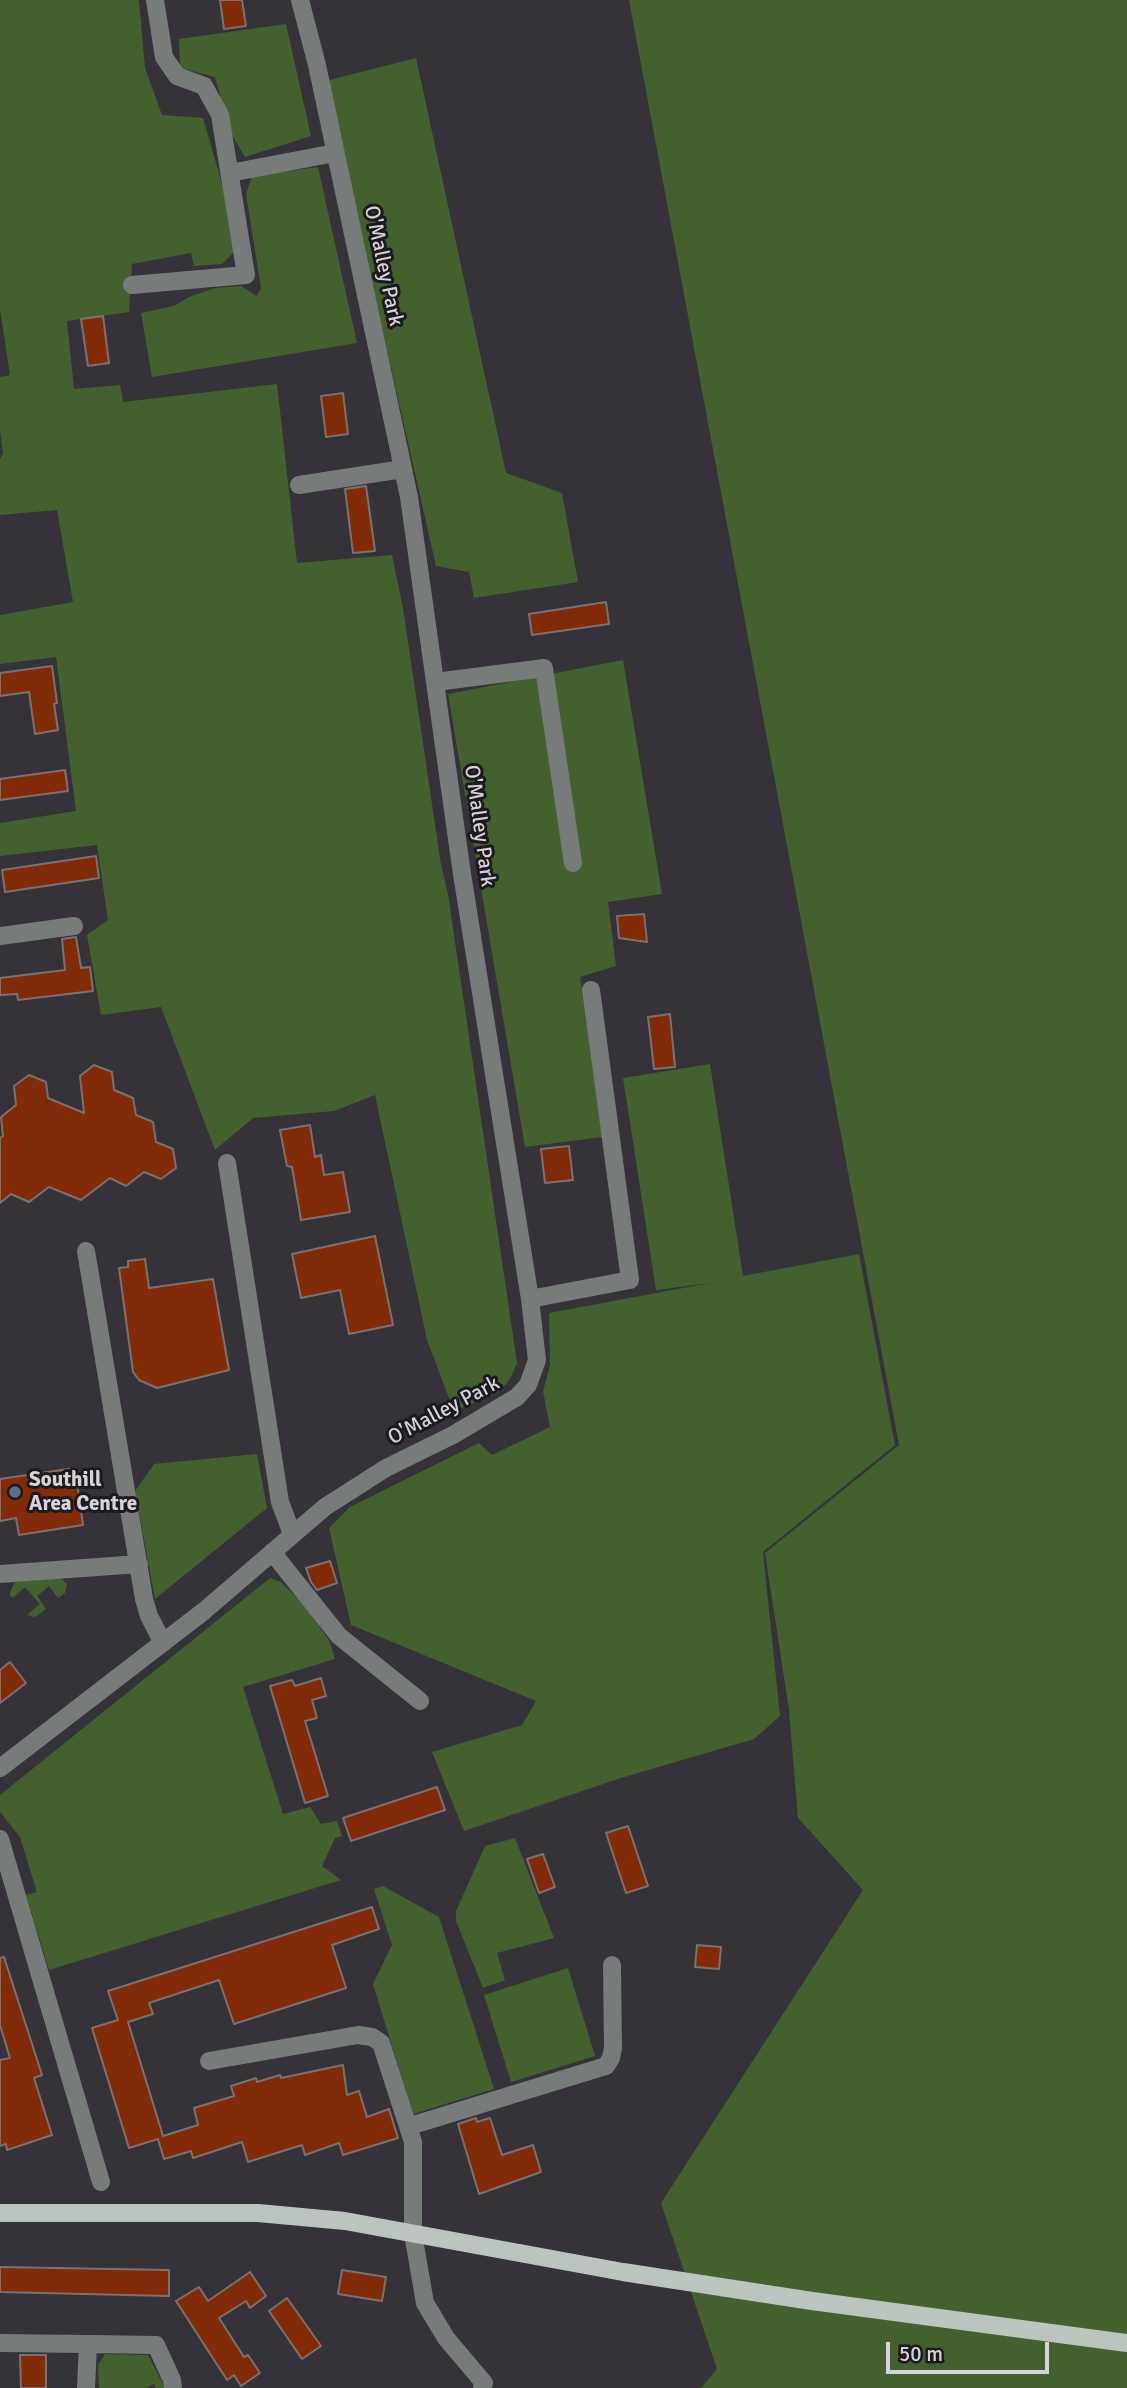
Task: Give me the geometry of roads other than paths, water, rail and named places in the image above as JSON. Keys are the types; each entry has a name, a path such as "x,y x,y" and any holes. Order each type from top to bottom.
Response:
{"main road":[{"path":"0,2213 258,2213 345,2221 623,2272 812,2301 1127,2343"}],"street":[{"path":"132,285 246,275 220,115 204,86 177,76 164,57 155,0"},
{"name":"O'Malley Park","path":"0,1768 163,1643 325,1507 386,1468 453,1435 517,1397 528,1385 537,1360 530,1299 462,874 403,469 317,65 300,0"},
{"path":"230,173 335,153"},
{"path":"299,485 403,469"},
{"path":"436,682 544,668 573,863"},
{"path":"0,936 74,926"},
{"path":"530,1299 630,1280 591,990"},
{"path":"227,1163 280,1502 292,1534"},
{"path":"86,1251 146,1609 163,1643"},
{"path":"272,1552 339,1636 420,1700"},
{"path":"0,1574 139,1564"},
{"path":"0,1839 101,2182"},
{"path":"410,2126 606,2066 613,2048 612,1965"},
{"path":"209,2061 358,2035 372,2036 381,2043 413,2142 413,2234 425,2303 446,2338 484,2383 482,2388"},
{"path":"0,2343 156,2345 173,2388"},
{"path":"86,2388 88,2344"}],"place":[{"name":"Southill Area Centre","path":"15,1492"}]}
